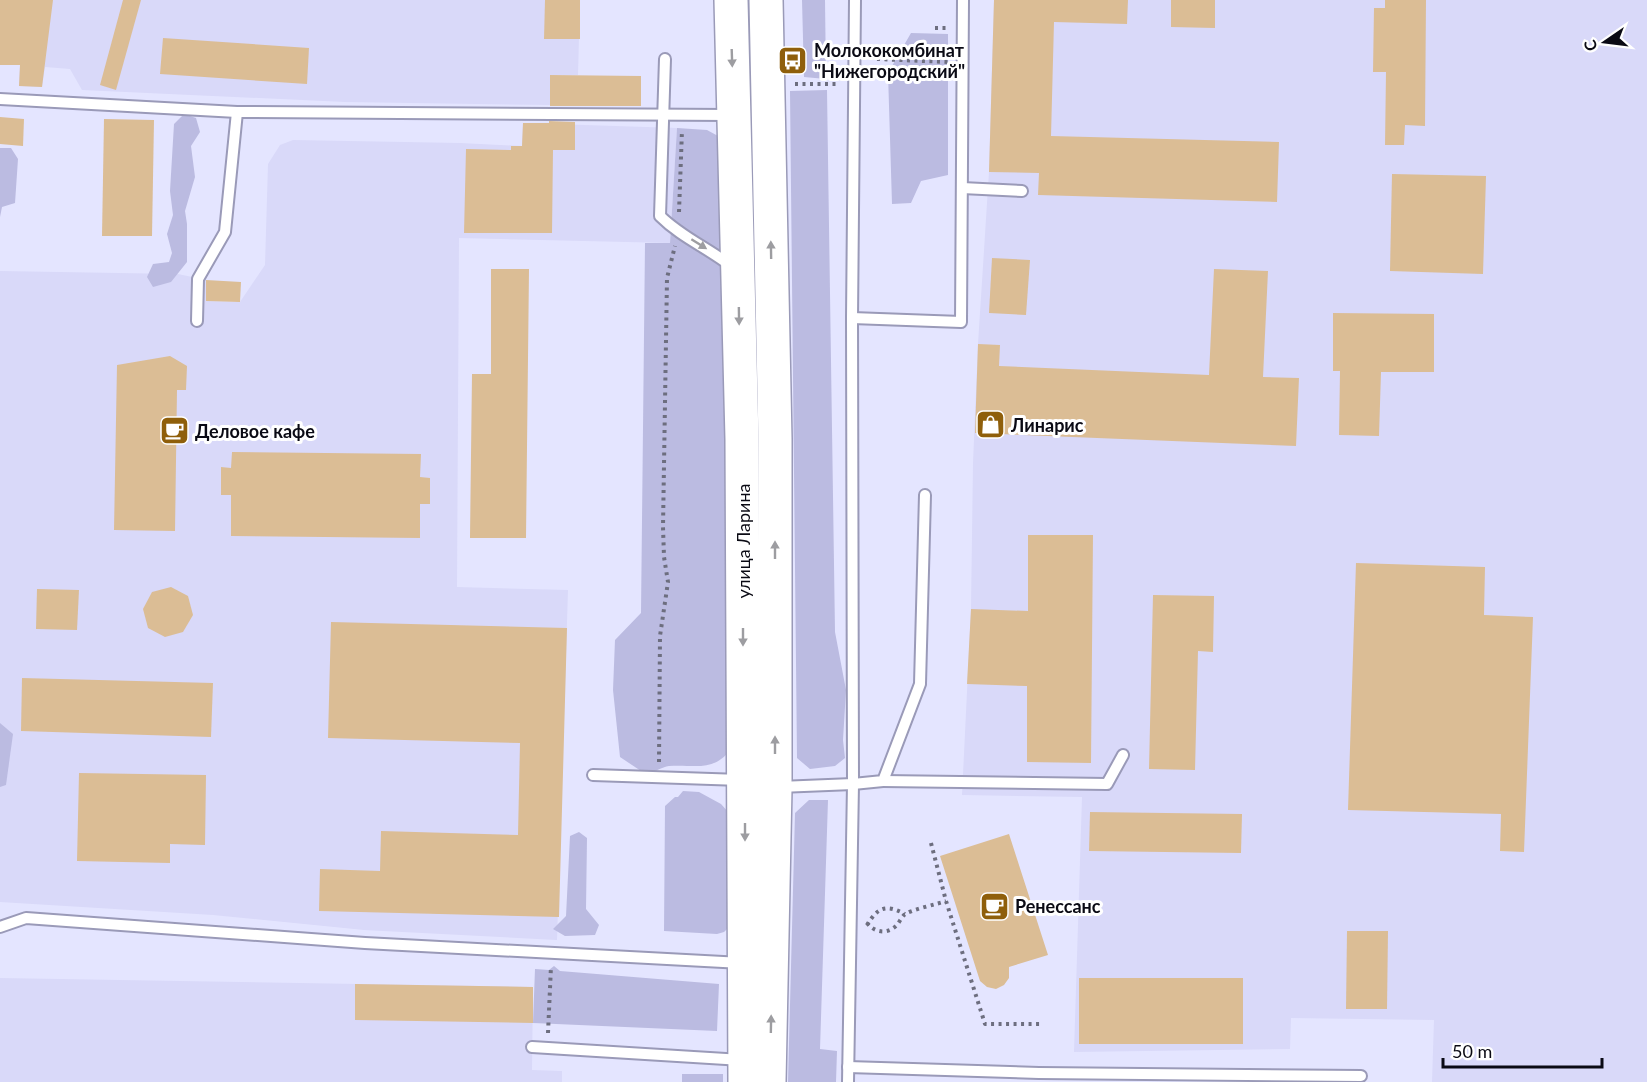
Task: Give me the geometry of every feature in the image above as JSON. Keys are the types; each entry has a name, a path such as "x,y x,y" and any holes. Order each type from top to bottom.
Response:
{"main road":[{"name":"улица Ларина","path":"731,0 742,439 746,1071"},
{"name":"улица Ларина","path":"766,0 775,440 775,788 769,1082"}],"lane":[{"path":"848,1082 853,784 852,318 855,0"},
{"path":"852,318 961,322 963,0"},
{"path":"665,59 660,216 671,227 720,257 738,272"},
{"path":"0,99 237,112 735,115"},
{"path":"197,321 198,279 225,232 237,112"},
{"path":"962,188 1022,191"},
{"path":"883,781 920,684 925,495"},
{"path":"775,788 883,781 1107,784 1124,755"},
{"path":"593,775 744,780"},
{"path":"0,927 26,918 353,942 746,963"},
{"path":"532,1047 746,1071"},
{"path":"848,1067 1039,1073 1361,1076"}],"path":[{"path":"877,59 948,62"},
{"path":"808,84 840,84"},
{"path":"659,777 660,636 668,582 663,527 667,278 679,231 682,114"},
{"path":"931,843 946,901 985,1024 1040,1024"},
{"path":"866,917 867,924 873,930 880,932 890,930 897,926 905,914 946,901"},
{"path":"865,930 875,913 882,909 891,908 905,914"},
{"path":"548,1048 551,953"}],"shaded area":[{"path":"0,0 580,0 578,75 550,75 550,105 345,102 82,90 70,69 45,67 42,87 19,86 20,65 0,65"},
{"path":"802,0 825,0 826,79 804,77"},
{"path":"994,0 1647,0 1647,1082 1432,1082 1434,1020 1291,1018 1290,1049 1074,1052 1082,797 962,795 971,609 973,463 989,172"},
{"path":"911,33 948,34 948,175 921,181 911,203 892,204 888,73"},
{"path":"827,90 835,632 846,690 843,740 845,758 835,766 810,769 797,758 790,91"},
{"path":"184,114 196,118 200,132 191,146 195,177 185,211 187,262 171,282 153,287 147,277 153,264 169,262 172,253 167,234 173,215 170,191 174,124"},
{"path":"523,123 677,128 670,243 459,238 457,587 568,590 557,940 364,930 213,915 0,902 0,271 178,274 206,280 206,301 240,302 265,265 268,164 280,145 293,140 522,146"},
{"path":"677,128 707,130 718,136 723,145 731,749 717,762 703,766 669,766 647,775 620,757 613,690 615,640 641,613 645,243 670,243"},
{"path":"0,148 11,148 18,159 15,203 2,207 0,217"},
{"path":"0,723 13,734 6,785 0,787"},
{"path":"683,791 699,792 721,804 729,813 729,927 717,934 664,931 665,806"},
{"path":"809,800 828,800 820,1049 837,1051 836,1082 788,1082 795,813"},
{"path":"579,832 587,838 586,909 599,925 595,935 565,936 553,929 566,916 570,836"},
{"path":"554,966 560,971 719,984 717,1031 533,1023 535,969 549,970"},
{"path":"0,978 533,987 532,1070 562,1071 562,1082 0,1082"},
{"path":"682,1074 723,1074 723,1082 682,1082"}],"building":[{"path":"0,0 53,0 42,87 19,86 20,65 0,65"},
{"path":"123,0 141,0 116,90 100,85"},
{"path":"545,0 580,0 580,39 544,39"},
{"path":"994,0 1128,0 1127,24 1054,22 1051,136 1279,142 1277,202 1038,195 1039,173 989,172"},
{"path":"1171,0 1215,0 1215,28 1171,27"},
{"path":"1385,0 1426,0 1425,126 1405,125 1404,145 1385,145 1386,72 1373,72 1374,8 1385,8"},
{"path":"163,38 309,48 307,84 160,74"},
{"path":"550,75 641,76 641,106 550,106"},
{"path":"0,117 24,119 23,146 0,144"},
{"path":"104,119 154,120 152,236 102,236"},
{"path":"549,121 575,122 575,150 553,150 552,233 464,233 466,149 511,150 511,146 522,146 523,123 549,123"},
{"path":"1392,174 1486,176 1483,274 1390,271"},
{"path":"992,258 1030,260 1026,315 989,313"},
{"path":"491,269 529,269 526,538 470,538 472,374 491,374"},
{"path":"1214,269 1268,271 1263,377 1299,378 1296,446 975,433 978,344 1000,345 999,366 1209,375"},
{"path":"206,280 241,282 240,302 206,301"},
{"path":"1333,313 1434,314 1434,372 1381,372 1379,436 1339,435 1340,371 1333,371"},
{"path":"170,356 187,366 186,390 177,390 175,531 114,530 117,365"},
{"path":"232,452 421,454 420,477 430,478 430,504 420,504 420,538 231,536 231,495 221,495 221,467 231,468"},
{"path":"1028,535 1093,535 1091,763 1027,762 1027,686 967,684 971,609 1028,611"},
{"path":"1356,563 1485,567 1484,615 1533,617 1524,852 1500,851 1501,814 1348,810"},
{"path":"171,587 188,596 193,615 183,632 165,637 148,628 143,609 152,592"},
{"path":"37,589 79,590 77,630 36,629"},
{"path":"1153,595 1214,596 1213,652 1198,651 1195,770 1149,769"},
{"path":"331,622 567,628 559,917 319,911 320,869 380,871 381,831 518,835 520,743 328,738"},
{"path":"22,678 213,683 211,737 21,731"},
{"path":"79,773 206,775 205,845 170,844 170,863 77,861"},
{"path":"1090,812 1242,814 1241,853 1089,851"},
{"name":"Ренессанс","path":"1009,834 1048,955 1009,967 1009,978 1004,985 996,989 987,987 980,981 940,856"},
{"path":"1347,931 1388,931 1387,1009 1346,1009"},
{"path":"1079,978 1243,978 1243,1044 1079,1044"},
{"path":"355,984 533,987 533,1023 355,1020"}],"place":[{"name":"Молококомбинат \"Нижегородский\"","path":"793,60"},
{"name":"Линарис","path":"990,425"},
{"name":"Деловое кафе","path":"174,431"},
{"name":"Ренессанс","path":"994,906"}]}
